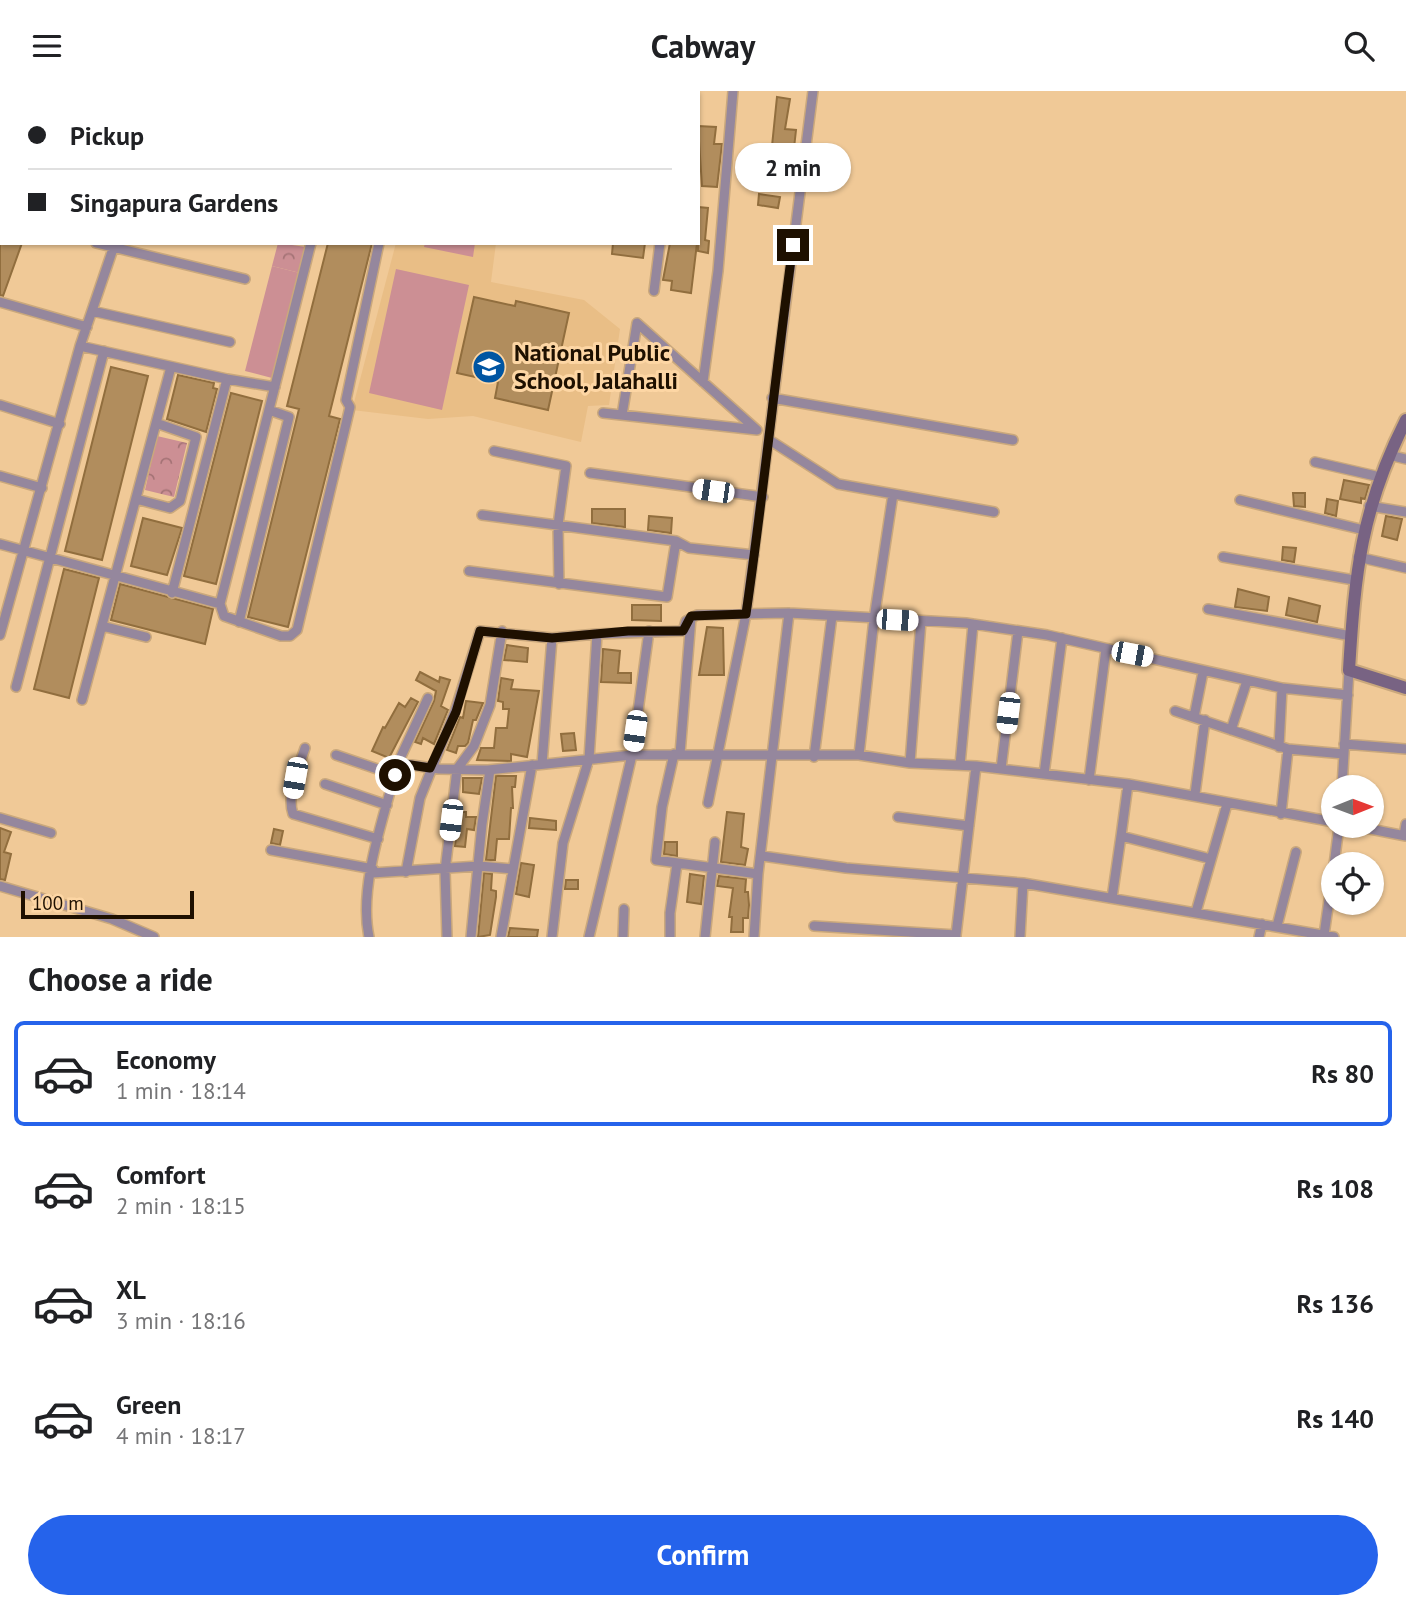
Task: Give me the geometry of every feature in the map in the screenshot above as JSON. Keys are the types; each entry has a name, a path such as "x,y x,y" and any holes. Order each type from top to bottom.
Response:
{"street":[{"path":"703,382 718,271 733,91"},
{"path":"708,803 746,614 813,91"},
{"path":"310,245 220,604 224,617 281,636 290,636 298,630 350,407 346,400 379,245"},
{"path":"654,291 660,245"},
{"path":"0,635 3,613 26,551 80,346 114,246 245,279"},
{"path":"0,302 87,327"},
{"path":"92,311 230,342"},
{"path":"622,415 637,323 757,430 770,436 838,484 994,512"},
{"path":"80,346 275,387"},
{"path":"16,687 104,351"},
{"path":"82,700 171,367"},
{"path":"172,593 227,379"},
{"path":"772,398 1013,440"},
{"path":"0,405 60,424"},
{"path":"239,622 289,417 269,409"},
{"path":"603,413 757,430"},
{"path":"1343,775 1354,580 1369,506 1406,420"},
{"path":"136,499 170,508 180,501 196,437 156,423"},
{"path":"494,451 566,466 558,525 559,584"},
{"path":"1389,455 1406,459"},
{"path":"1315,462 1380,477"},
{"path":"590,473 763,497"},
{"path":"0,476 42,488"},
{"path":"859,755 874,619 893,494"},
{"path":"1240,500 1364,530"},
{"path":"1369,506 1406,512"},
{"path":"481,515 676,541 689,548 754,555"},
{"path":"469,571 667,597 676,541"},
{"path":"0,544 220,604"},
{"path":"1223,557 1354,580"},
{"path":"1359,557 1406,568"},
{"path":"1208,609 1351,636"},
{"path":"754,937 758,874 789,613"},
{"path":"691,616 789,613 973,624 1062,638 1282,688 1348,695"},
{"path":"406,872 411,834 430,768 456,712 480,631 502,631 552,638 683,631 691,616"},
{"path":"691,616 677,754 662,807 656,860 758,874"},
{"path":"814,757 832,616"},
{"path":"910,763 921,621"},
{"path":"960,765 973,624"},
{"path":"102,626 146,636"},
{"path":"447,937 445,871 457,769 474,746 490,705 502,631"},
{"path":"589,937 632,755 649,631"},
{"path":"1001,769 1018,631"},
{"path":"552,937 563,843 589,759 597,634"},
{"path":"542,764 552,638"},
{"path":"1044,774 1062,638"},
{"path":"1089,780 1106,649"},
{"path":"1349,670 1406,688"},
{"path":"1194,717 1203,672"},
{"path":"1231,730 1247,681"},
{"path":"1281,814 1284,748 1282,688"},
{"path":"369,937 366,924 378,839 398,763 428,698"},
{"path":"1175,711 1284,748 1406,750"},
{"path":"1195,794 1205,720"},
{"path":"305,748 295,778 290,807 293,814 378,839"},
{"path":"336,755 395,775"},
{"path":"398,763 430,768 490,770 632,755 859,755 910,763 976,766 1128,784 1195,794 1227,804 1321,820"},
{"path":"501,937 532,765"},
{"path":"814,926 865,933 956,936 976,766"},
{"path":"471,937 490,770"},
{"path":"325,784 387,805"},
{"path":"1112,898 1128,784"},
{"path":"1196,912 1227,804"},
{"path":"898,817 968,826"},
{"path":"0,818 51,833"},
{"path":"1384,832 1405,836 1406,824"},
{"path":"1121,836 1211,859"},
{"path":"705,937 715,842"},
{"path":"271,850 372,871 445,871 479,866 513,869"},
{"path":"1277,926 1296,852"},
{"path":"762,856 1023,883 1277,926 1305,934 1329,936 1330,915"},
{"path":"670,937 670,913 677,864"},
{"path":"1020,937 1023,883"},
{"path":"0,886 112,919 154,937"},
{"path":"623,937 624,909"},
{"path":"1259,937 1262,924"}],"shaded area":[{"name":"National Public School, Jalahalli","path":"395,245 496,245 491,282 584,300 620,329 609,405 588,406 581,442 473,416 428,419 352,410"}],"green space":[{"path":"277,245 306,247 300,273 272,266"},
{"path":"424,245 475,245 473,257"},
{"path":"272,266 300,273 272,378 245,371"},
{"path":"396,269 469,285 442,410 369,393"},
{"path":"157,436 187,443 174,497 145,490"}],"building":[{"path":"777,97 790,99 785,129 796,130 794,148 772,146"},
{"path":"700,126 716,127 714,144 722,144 717,187 702,186"},
{"path":"759,194 780,197 778,208 758,205"},
{"path":"700,207 708,208 705,240 709,241 708,253 698,251"},
{"path":"0,245 21,245 3,296 0,295"},
{"path":"327,245 372,245 329,416 340,419 288,627 248,617 299,409 287,406"},
{"path":"613,245 645,245 643,258 612,254"},
{"path":"670,245 697,245 691,293 671,290 672,281 663,280"},
{"path":"474,297 515,306 516,301 569,313 548,410 495,398 498,382 457,373"},
{"path":"111,367 148,376 102,560 65,551"},
{"path":"178,375 214,383 213,388 217,389 206,432 167,419"},
{"path":"231,393 262,401 216,584 184,576"},
{"path":"1344,480 1369,485 1361,503 1340,499"},
{"path":"1293,493 1305,493 1305,507 1294,506"},
{"path":"1327,499 1338,501 1336,516 1325,513"},
{"path":"592,509 625,509 625,527 592,523"},
{"path":"649,516 672,518 671,533 648,530"},
{"path":"1386,516 1402,519 1397,540 1382,536"},
{"path":"143,518 182,528 167,575 131,566"},
{"path":"1283,547 1296,548 1294,562 1282,560"},
{"path":"64,569 99,578 69,698 34,689"},
{"path":"120,584 213,609 205,644 111,620"},
{"path":"1238,589 1269,597 1267,611 1235,607"},
{"path":"1289,598 1320,606 1317,622 1286,615"},
{"path":"632,605 661,605 661,621 632,620"},
{"path":"707,627 723,628 724,675 699,675"},
{"path":"507,645 528,648 527,662 504,660"},
{"path":"603,649 620,651 618,673 631,673 631,683 601,682"},
{"path":"420,672 439,682 440,677 450,680 441,706 448,710 434,744 423,738 421,744 415,742 436,691 416,680"},
{"path":"501,678 513,680 511,689 539,691 527,757 511,754 511,761 477,760 481,748 494,748 496,728 507,728 509,709 503,709 503,702 498,701"},
{"path":"411,698 418,702 389,758 372,751 383,727 385,728 399,703 405,707"},
{"path":"466,701 483,703 476,720 473,720 468,743 458,746 456,753 447,750 460,717 463,718"},
{"path":"574,733 576,750 563,751 561,734"},
{"path":"496,776 516,776 515,787 512,787 513,808 509,839 497,839 495,860 486,860"},
{"path":"463,778 482,778 479,794 463,792"},
{"path":"459,812 466,812 466,817 476,817 474,830 467,829 465,847 455,846"},
{"path":"727,812 744,814 741,847 748,849 745,865 721,862"},
{"path":"530,818 556,821 556,830 529,828"},
{"path":"0,828 11,832 4,852 11,854 5,880 0,879"},
{"path":"274,829 283,831 280,845 271,843"},
{"path":"665,842 677,842 677,856 664,854"},
{"path":"521,863 534,865 529,897 516,894"},
{"path":"484,873 492,874 491,890 496,891 496,897 490,935 478,937"},
{"path":"690,874 704,876 701,904 687,902"},
{"path":"719,876 746,879 745,892 748,892 749,905 748,918 743,918 743,932 731,932 732,917 729,917 733,888 717,886"},
{"path":"566,880 578,880 578,889 565,889"},
{"path":"510,928 538,930 537,937 508,937"}],"place":[{"name":"National Public School, Jalahalli","path":"489,367"}],"route":[{"path":"395,775 398,763 430,768 456,712 480,631 502,631 552,638 560,635 628,631 683,631 691,616 746,614 771,441 769,432 772,398 793,245"}]}
